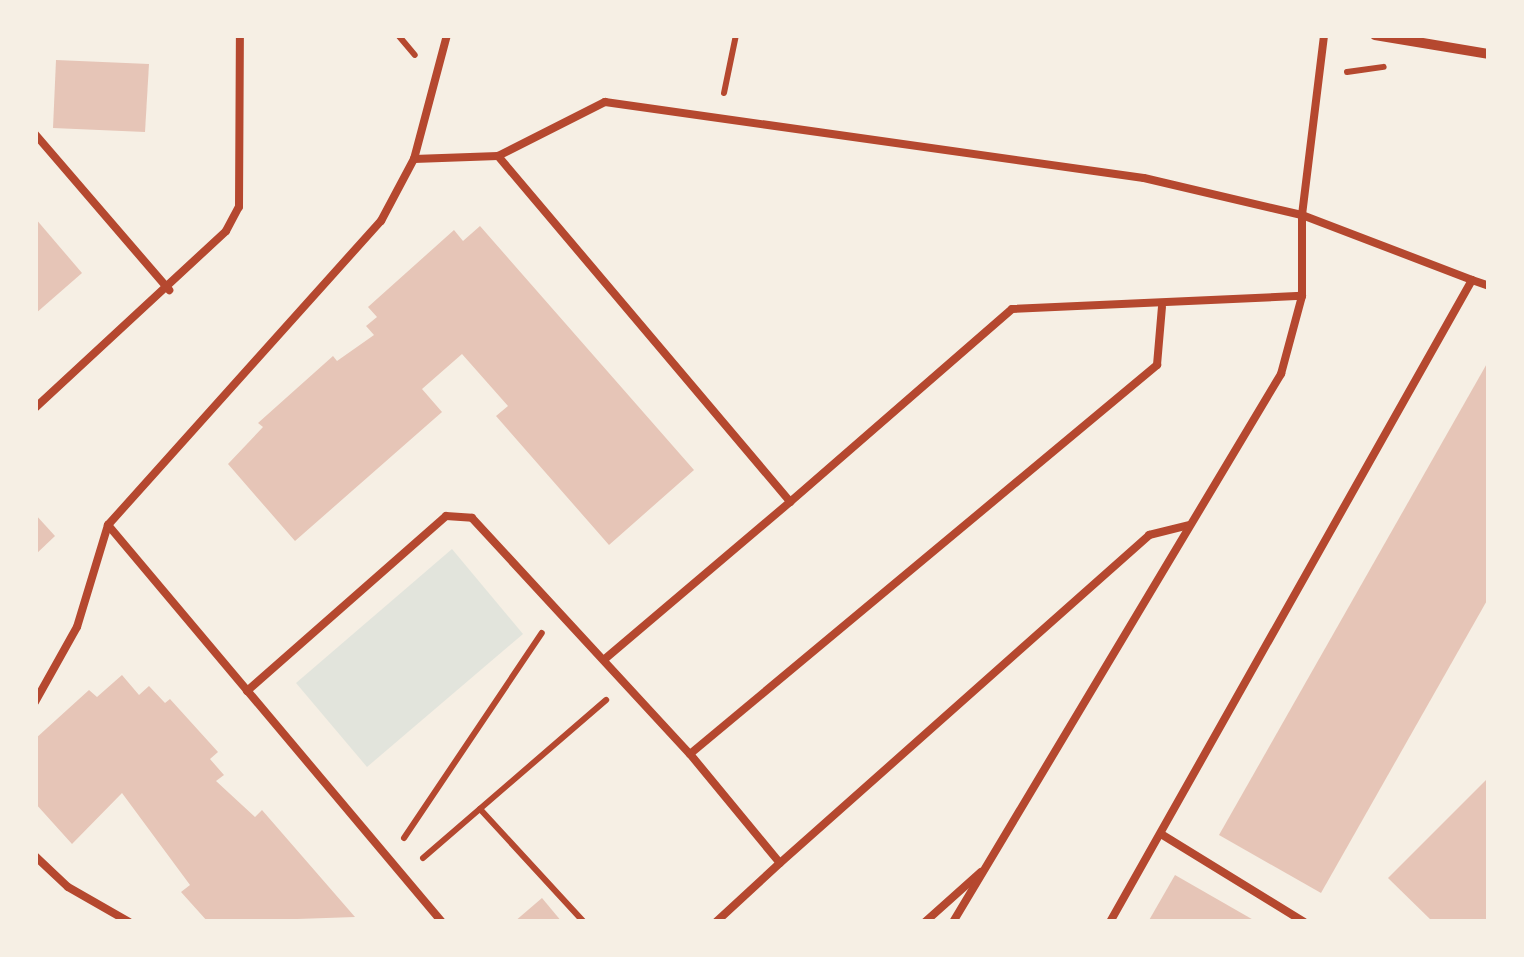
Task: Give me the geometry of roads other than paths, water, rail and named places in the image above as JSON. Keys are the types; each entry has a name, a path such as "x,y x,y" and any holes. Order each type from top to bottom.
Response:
{"street":[{"path":"1376,35 1489,54"}],"lane":[{"path":"35,408 203,259 239,207 240,35"},
{"path":"35,702 78,626 108,526 381,221 414,159 447,35"},
{"path":"952,922 1281,374 1302,296 1302,215 1324,35"},
{"path":"414,159 498,156 605,102 1144,178 1302,215 1489,286"},
{"path":"35,134 169,290"},
{"path":"498,156 790,502"},
{"path":"1110,922 1472,280"},
{"path":"605,659 1012,310 1162,307 1302,296"},
{"path":"690,754 1157,364 1162,307"},
{"path":"247,690 446,516 472,518 626,682 780,863"},
{"path":"716,922 1149,536 1188,525"},
{"path":"108,526 442,922"},
{"path":"1161,834 1304,922"},
{"path":"35,856 68,887 129,922"},
{"path":"924,922 990,864"}]}
